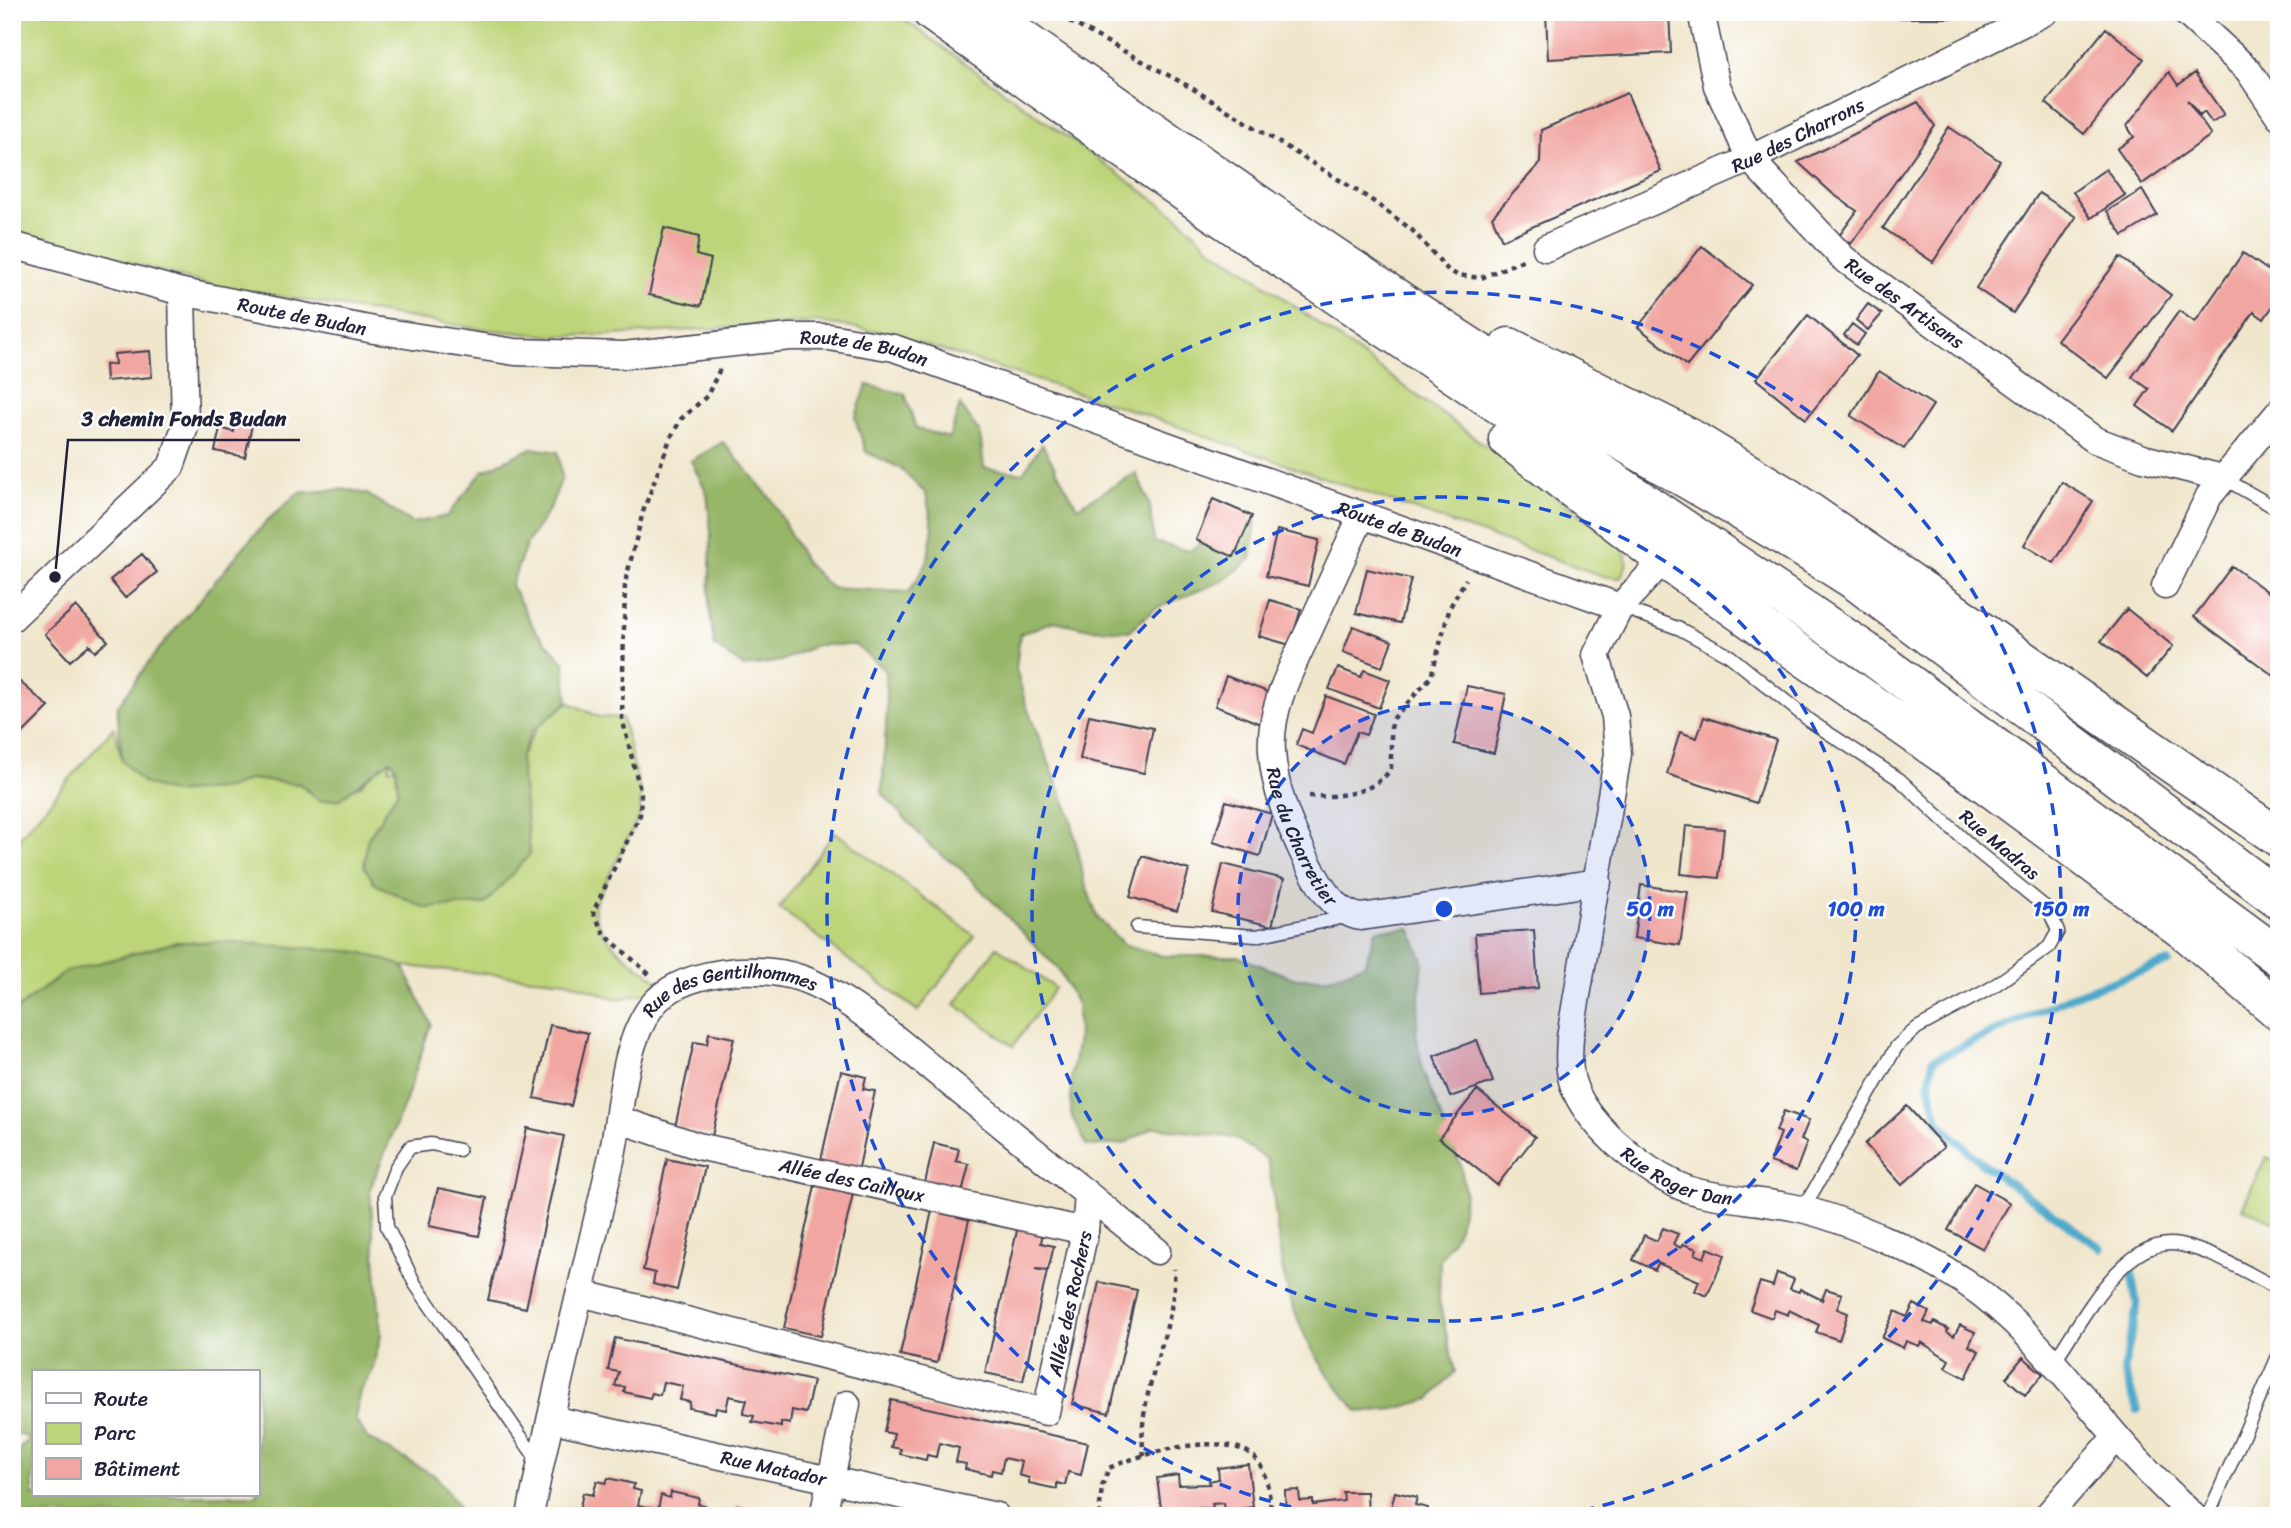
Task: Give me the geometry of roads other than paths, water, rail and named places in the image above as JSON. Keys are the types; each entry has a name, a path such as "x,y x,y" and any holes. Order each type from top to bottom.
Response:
{"highway":[{"path":"932,12 1206,208 1553,400 1785,535 1857,582 2279,899"},
{"path":"983,12 1378,305 1865,651 2279,957"},
{"path":"1378,305 1406,360 1664,559 1990,787 2190,935 2279,1011"},
{"path":"1378,305 1554,368 1690,438 1789,498 2279,838"}],"street":[{"name":"Rue des Artisans","path":"1701,12 1717,86 1750,159 1843,258 2095,440 2143,458 2223,478"},
{"name":"Rue des Charrons","path":"1546,248 1750,159 2045,12"},
{"path":"2185,12 2248,70 2279,116"},
{"name":"Route de Budan","path":"12,245 182,292 374,330 515,352 624,355 790,337 829,337 894,348 1620,607"},
{"path":"12,618 171,467 185,427 182,292"},
{"path":"2165,586 2209,496 2279,412"},
{"name":"Rue du Charretier","path":"1362,515 1275,709 1271,749 1279,794 1322,888 1350,916 1378,916 1598,882"},
{"path":"1620,607 1664,559"},
{"name":"Rue Roger Dan","path":"1620,607 1596,655 1615,716 1618,754 1570,1037 1569,1065 1572,1083 1591,1119 1659,1177 1678,1186 1696,1192 1803,1209 1885,1240 1965,1282 2017,1325 2116,1437 2193,1516"},
{"name":"Rue des Gentilhommes","path":"530,1516 620,1120 634,1042 651,1008 670,989 694,979 737,972 768,972 799,978 820,987 912,1052 1157,1251"},
{"name":"Allée des Cailloux","path":"620,1120 698,1146 1085,1231"},
{"name":"Allée des Rochers","path":"580,1293 1046,1412 1085,1231 1088,1195"},
{"path":"822,1516 847,1404"},
{"name":"Rue Matador","path":"551,1419 996,1516"},
{"path":"2047,1516 2116,1437"}],"lane":[{"path":"2223,478 2279,510"},
{"name":"Rue Madras","path":"1620,607 1680,629 1749,670 1820,728 1899,779 1974,849 2049,910 2055,920 2058,931 2049,947 1991,988 1917,1028 1897,1046 1803,1209"},
{"path":"1137,927 1256,936 1350,916"},
{"path":"459,1150 431,1144 410,1147 396,1167 385,1196 387,1227 415,1284 540,1464"},
{"path":"2053,1364 2117,1270 2151,1247 2178,1244 2220,1259 2279,1289"},
{"path":"2208,1516 2279,1354"}],"waterway":[{"path":"2101,1248 1980,1162 1939,1123 1929,1085 1933,1060 2072,996 2168,962"},
{"path":"2131,1272 2137,1305 2124,1369 2137,1410"}],"place":[{"name":"3 chemin Fonds Budan","path":"55,577"}]}
